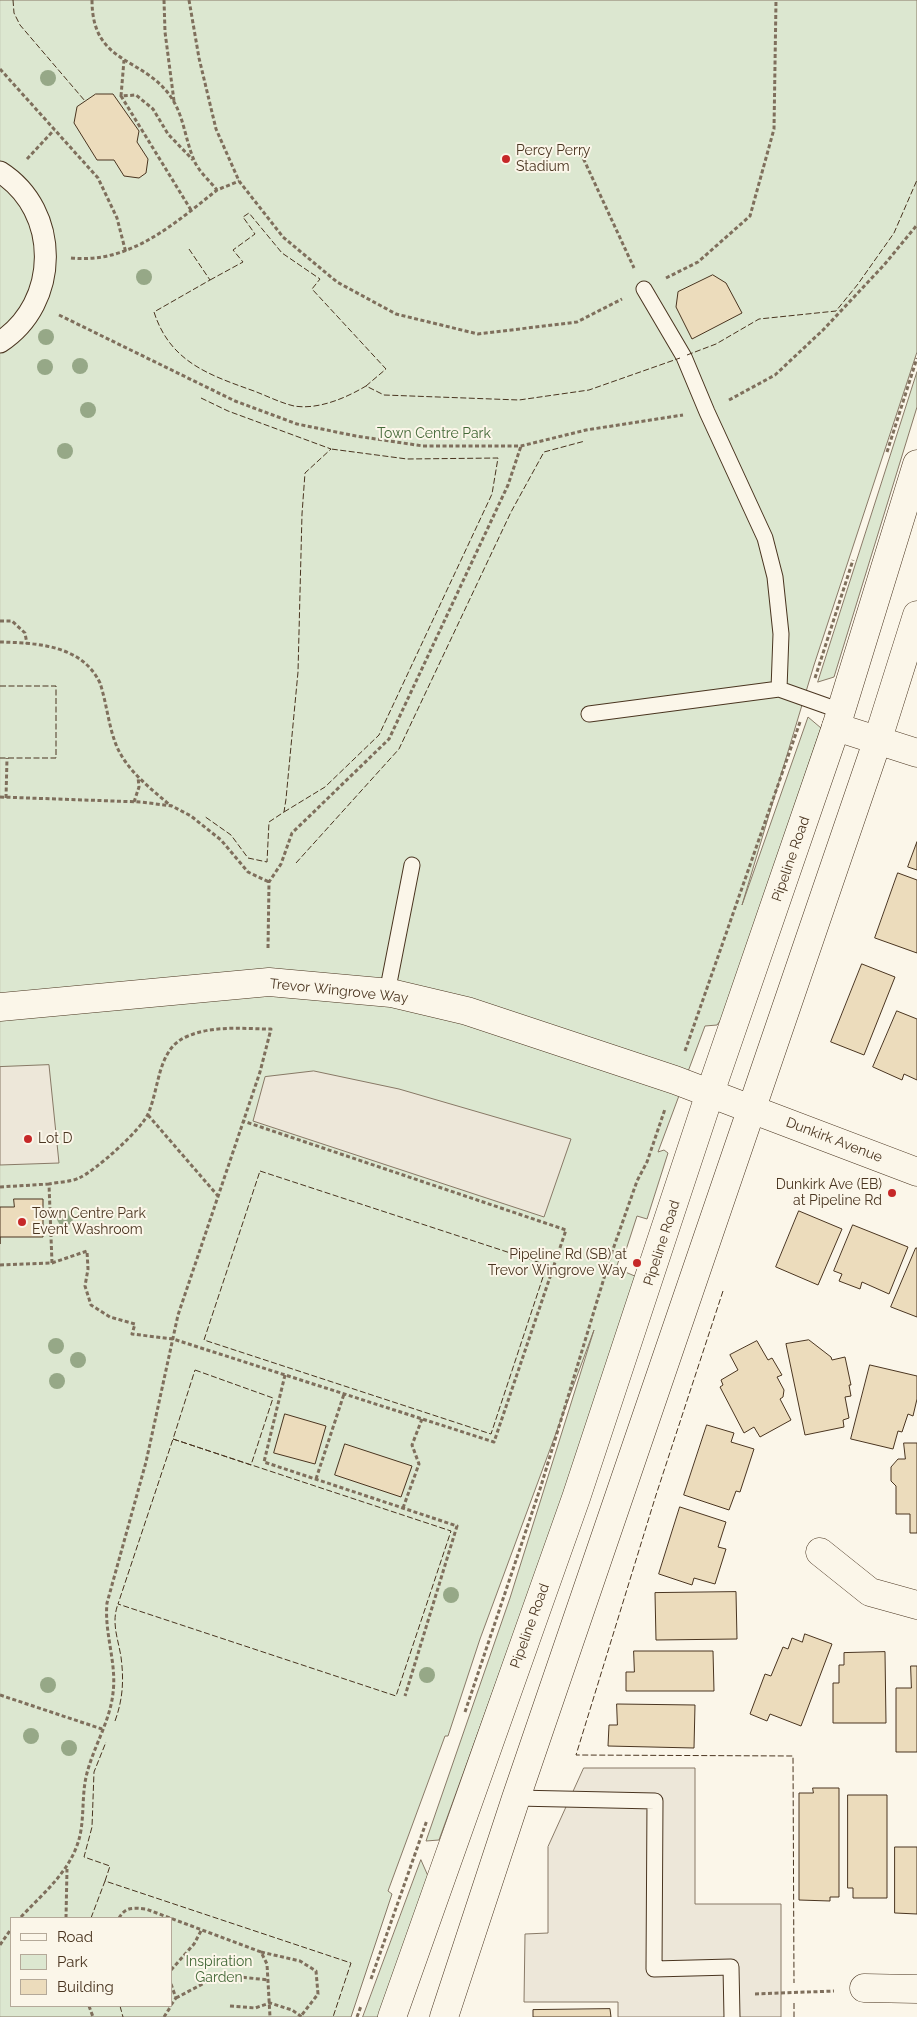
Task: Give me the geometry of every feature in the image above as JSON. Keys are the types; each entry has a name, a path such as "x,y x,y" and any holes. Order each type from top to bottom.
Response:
{"main road":[{"name":"Pipeline Road","path":"392,2017 576,1498 710,1093 838,719 917,464"},
{"path":"444,2017 516,1798 877,742 917,615"},
{"path":"838,719 877,742 917,754"},
{"name":"Trevor Wingrove Way","path":"0,1007 269,982 387,993 467,1011 751,1108"},
{"name":"Dunkirk Avenue","path":"751,1108 917,1172"},
{"path":"820,1552 870,1592 917,1605"},
{"path":"864,1988 917,1989"}],"street":[{"path":"0,342 14,332 35,305 45,278 46,256 41,223 28,199 4,175"}],"lane":[{"path":"644,289 684,356 707,412 765,538 775,577 780,625 779,689"},
{"path":"589,714 779,689 838,719"},
{"path":"387,993 412,865"},
{"path":"516,1798 655,1801 654,1969 732,1967 732,2017"}],"path":[{"path":"92,0 93,23 98,35 114,54 153,79 174,102"},
{"path":"164,0 165,32 174,102 194,162"},
{"path":"189,0 199,58 216,129 239,180 283,236 337,282 396,314 478,334 577,322 698,262 750,216 774,129 776,0"},
{"path":"124,60 121,96 191,210"},
{"path":"0,69 98,178 117,218 126,252"},
{"path":"121,96 136,95 153,109 168,134 217,190"},
{"path":"4,175 54,130"},
{"path":"578,148 644,289"},
{"path":"46,256 84,260 126,252 172,225 217,190 239,180"},
{"path":"35,305 85,327 235,401 297,424 423,446 522,446 586,430 707,412 775,375 823,330 884,265 917,226"},
{"path":"268,948 269,882 281,864 292,833 389,739 508,485 522,446"},
{"path":"0,621 12,621 25,633 27,644"},
{"path":"0,642 27,644 75,655 96,674 104,695 115,741 122,756 138,777 172,806 191,816 221,840 248,872 269,882"},
{"path":"6,798 7,758"},
{"path":"134,802 140,787 138,777"},
{"path":"0,797 134,802 172,806"},
{"path":"0,1186 49,1184 79,1178 116,1151 148,1116 163,1063 171,1047 187,1036 207,1030 271,1029 260,1072 178,1315 146,1462 107,1603 107,1627 114,1678 113,1695 87,1773 81,1830 75,1853 66,1869 21,1917"},
{"path":"148,1116 218,1196"},
{"path":"0,1265 52,1263 87,1251 88,1269 85,1286 91,1305 110,1316 135,1324 132,1334 173,1340 494,1442 566,1230 243,1121"},
{"path":"464,1715 541,1486 612,1255 637,1181 647,1162 661,1121"},
{"path":"49,1184 52,1263"},
{"path":"285,1375 264,1462 457,1526 405,1696"},
{"path":"316,1479 344,1394"},
{"path":"403,1508 418,1464 412,1444 422,1420"},
{"path":"0,1695 102,1729"},
{"path":"367,1988 428,1817"},
{"path":"66,1869 66,1917"},
{"path":"120,1917 123,1912 131,1907 146,1909 168,1917"},
{"path":"172,1918 261,1952 300,1961 316,1971 318,1994 302,2017 292,2010 270,2003 255,2008 230,2006"},
{"path":"172,1969 194,1944 202,1929"},
{"path":"0,1945 10,1930"},
{"path":"261,1952 267,1964 270,2017"},
{"path":"172,2004 176,1998 210,1980 240,1977 268,1980"},
{"path":"172,1987 176,1998"},
{"path":"732,1994 864,1988"},
{"path":"357,2017 364,1998"}],"green space":[{"name":"Town Centre Park","path":"0,0 917,0 917,352 814,665 742,905 808,717 821,728 723,1017 717,1025 705,1026 658,1152 664,1150 668,1153 647,1219 637,1216 625,1253 622,1252 616,1268 637,1277 563,1498 439,1840 426,1841 510,1598 594,1330 480,1639 448,1736 445,1736 388,1891 392,1894 351,2017 0,2017"},
{"path":"917,372 917,407 834,677 818,682"},
{"path":"421,1860 428,1876 380,2017 363,2017"}],"shaded area":[{"name":"Lot D","path":"49,1065 59,1163 0,1165 0,1067"},
{"path":"314,1071 399,1089 571,1139 544,1217 253,1121 265,1077"},
{"path":"584,1768 695,1768 695,1904 781,1904 781,2017 618,2017 618,2002 524,2002 525,1934 548,1933 548,1847"}],"building":[{"path":"96,94 113,94 139,131 137,142 148,159 146,173 139,178 124,176 114,160 97,160 74,123 77,107"},
{"path":"713,275 726,283 742,313 692,339 676,307 678,292"},
{"path":"917,842 917,870 908,867"},
{"path":"898,873 917,880 917,953 875,938"},
{"path":"862,964 895,977 864,1055 831,1042"},
{"path":"897,1011 917,1019 917,1080 904,1074 902,1080 873,1067"},
{"name":"Town Centre Park Event Washroom","path":"14,1199 43,1199 43,1237 0,1237 0,1207 14,1207"},
{"path":"799,1211 842,1229 818,1285 776,1267"},
{"path":"853,1225 908,1247 889,1294 862,1282 860,1289 839,1281 842,1274 834,1271"},
{"path":"917,1248 917,1317 891,1307"},
{"path":"809,1340 831,1357 832,1360 845,1357 851,1385 849,1385 851,1396 845,1397 849,1418 843,1420 844,1427 805,1435 786,1344"},
{"path":"757,1341 768,1360 772,1358 782,1375 777,1377 784,1390 783,1397 780,1399 791,1420 760,1437 754,1427 744,1433 720,1387 723,1385 721,1380 738,1370 730,1355"},
{"path":"870,1365 917,1376 917,1399 913,1416 908,1414 902,1432 898,1431 893,1449 851,1439"},
{"path":"285,1414 326,1426 315,1464 274,1453"},
{"path":"707,1425 734,1433 731,1442 754,1449 740,1492 736,1491 729,1510 684,1495"},
{"path":"904,1443 917,1443 917,1533 910,1533 910,1514 896,1514 896,1486 891,1481 891,1467 898,1459 905,1459"},
{"path":"345,1444 412,1466 401,1497 335,1475"},
{"path":"680,1507 726,1522 718,1547 726,1549 715,1584 694,1578 692,1585 659,1574"},
{"path":"736,1592 737,1639 656,1640 655,1593"},
{"path":"805,1634 832,1644 801,1726 770,1714 767,1721 750,1714 765,1674 771,1676 783,1647 788,1649 792,1638 802,1642"},
{"path":"634,1651 713,1651 714,1691 626,1691 626,1672 634,1672"},
{"path":"885,1652 886,1723 833,1723 833,1683 839,1683 839,1665 844,1665 844,1653"},
{"path":"911,1666 917,1666 917,1752 896,1752 896,1688 911,1688"},
{"path":"617,1704 695,1705 694,1748 608,1746 609,1725 617,1725"},
{"path":"813,1788 839,1788 839,1897 830,1897 830,1901 799,1900 799,1793 813,1793"},
{"path":"848,1795 887,1795 887,1898 853,1898 853,1888 848,1888"},
{"path":"895,1847 917,1847 917,1914 895,1913"},
{"path":"610,2009 611,2017 533,2017 533,2010"}],"fence":[{"path":"13,0 14,13 20,25 85,101"},
{"path":"687,355 716,344 759,319 836,311 858,284 894,233 917,180"},
{"path":"210,280 243,262 233,250 255,234 243,217 249,213 282,253 320,279 312,289 386,369 366,386"},
{"path":"189,249 210,280 154,312 161,329 170,343 181,355 207,372 294,406 322,405 350,395 366,386 384,395 519,400 589,390 680,358"},
{"path":"201,398 228,411 331,449 305,473 302,514 298,672 286,799 284,812 269,822 267,862 248,858 231,835 204,816"},
{"path":"296,863 399,749 511,512 544,452 585,441"},
{"path":"284,812 325,787 379,735 492,494 498,458 407,459 331,449"},
{"path":"0,686 56,686 56,758 0,758"},
{"path":"260,1171 547,1265 491,1434 204,1340 260,1171"},
{"path":"723,1291 656,1495 576,1755 793,1756 794,1983"},
{"path":"195,1370 273,1398 251,1465 173,1439 195,1370"},
{"path":"173,1439 451,1531 396,1696 118,1604 173,1439"},
{"path":"115,1721 120,1705 123,1682 115,1624 118,1604"},
{"path":"105,1881 110,1866 84,1857 92,1827 94,1772 106,1742"},
{"path":"91,1917 105,1881 351,1963 333,2017"},
{"path":"794,2003 794,2017"},
{"path":"120,2007 123,2017"}],"place":[{"name":"Percy Perry Stadium","path":"506,159"},
{"name":"Lot D","path":"28,1139"},
{"name":"Dunkirk Ave (EB) at Pipeline Rd","path":"892,1193"},
{"name":"Town Centre Park Event Washroom","path":"22,1222"},
{"name":"Pipeline Rd (SB) at Trevor Wingrove Way","path":"637,1263"}],"park label":[{"name":"Inspiration Garden","path":"219,1970"}]}
